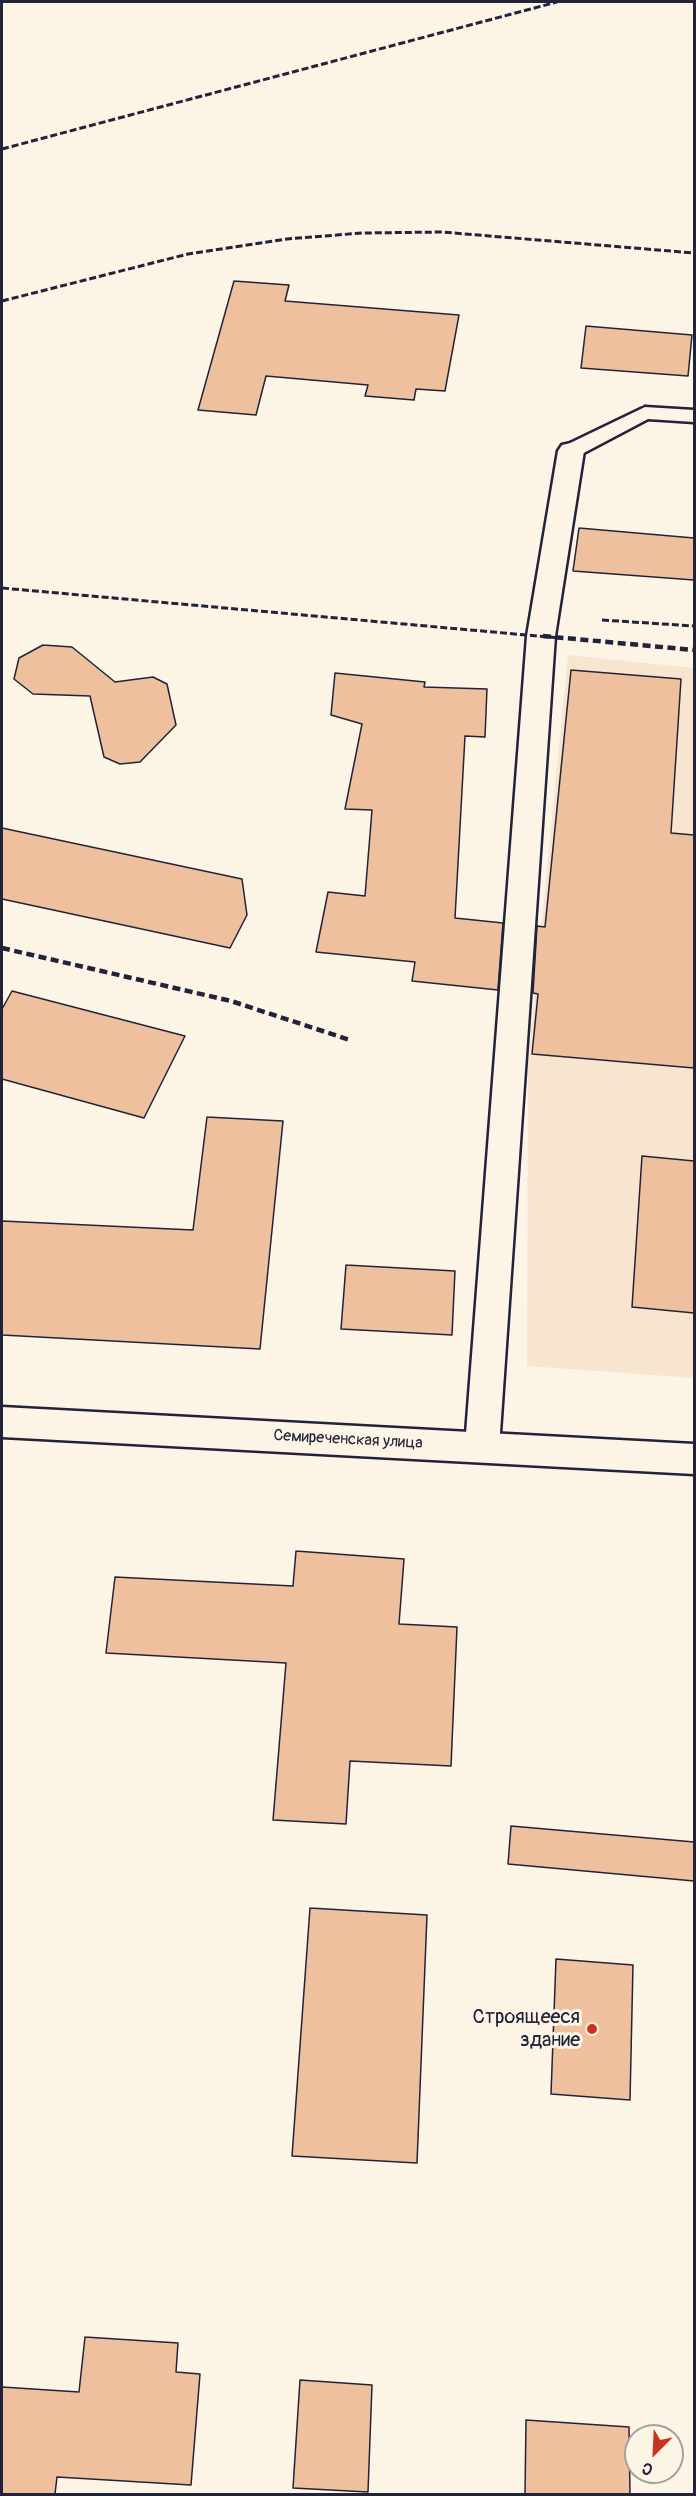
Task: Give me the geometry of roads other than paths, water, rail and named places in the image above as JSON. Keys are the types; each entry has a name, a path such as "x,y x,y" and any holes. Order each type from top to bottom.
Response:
{"street":[{"path":"482,1447 541,636 571,451"},
{"name":"Семиреченская улица","path":"2,1422 694,1459"}],"lane":[{"path":"571,451 645,413 694,416"}],"railway":[{"path":"2,149 557,2"},
{"path":"2,301 188,254 287,239 362,233 442,232 694,253"},
{"path":"2,588 560,638"},
{"path":"602,620 694,626"},
{"path":"543,636 694,650"},
{"path":"2,948 231,1001 350,1040"}],"place":[{"name":"Строящееся здание","path":"592,2029"}]}
